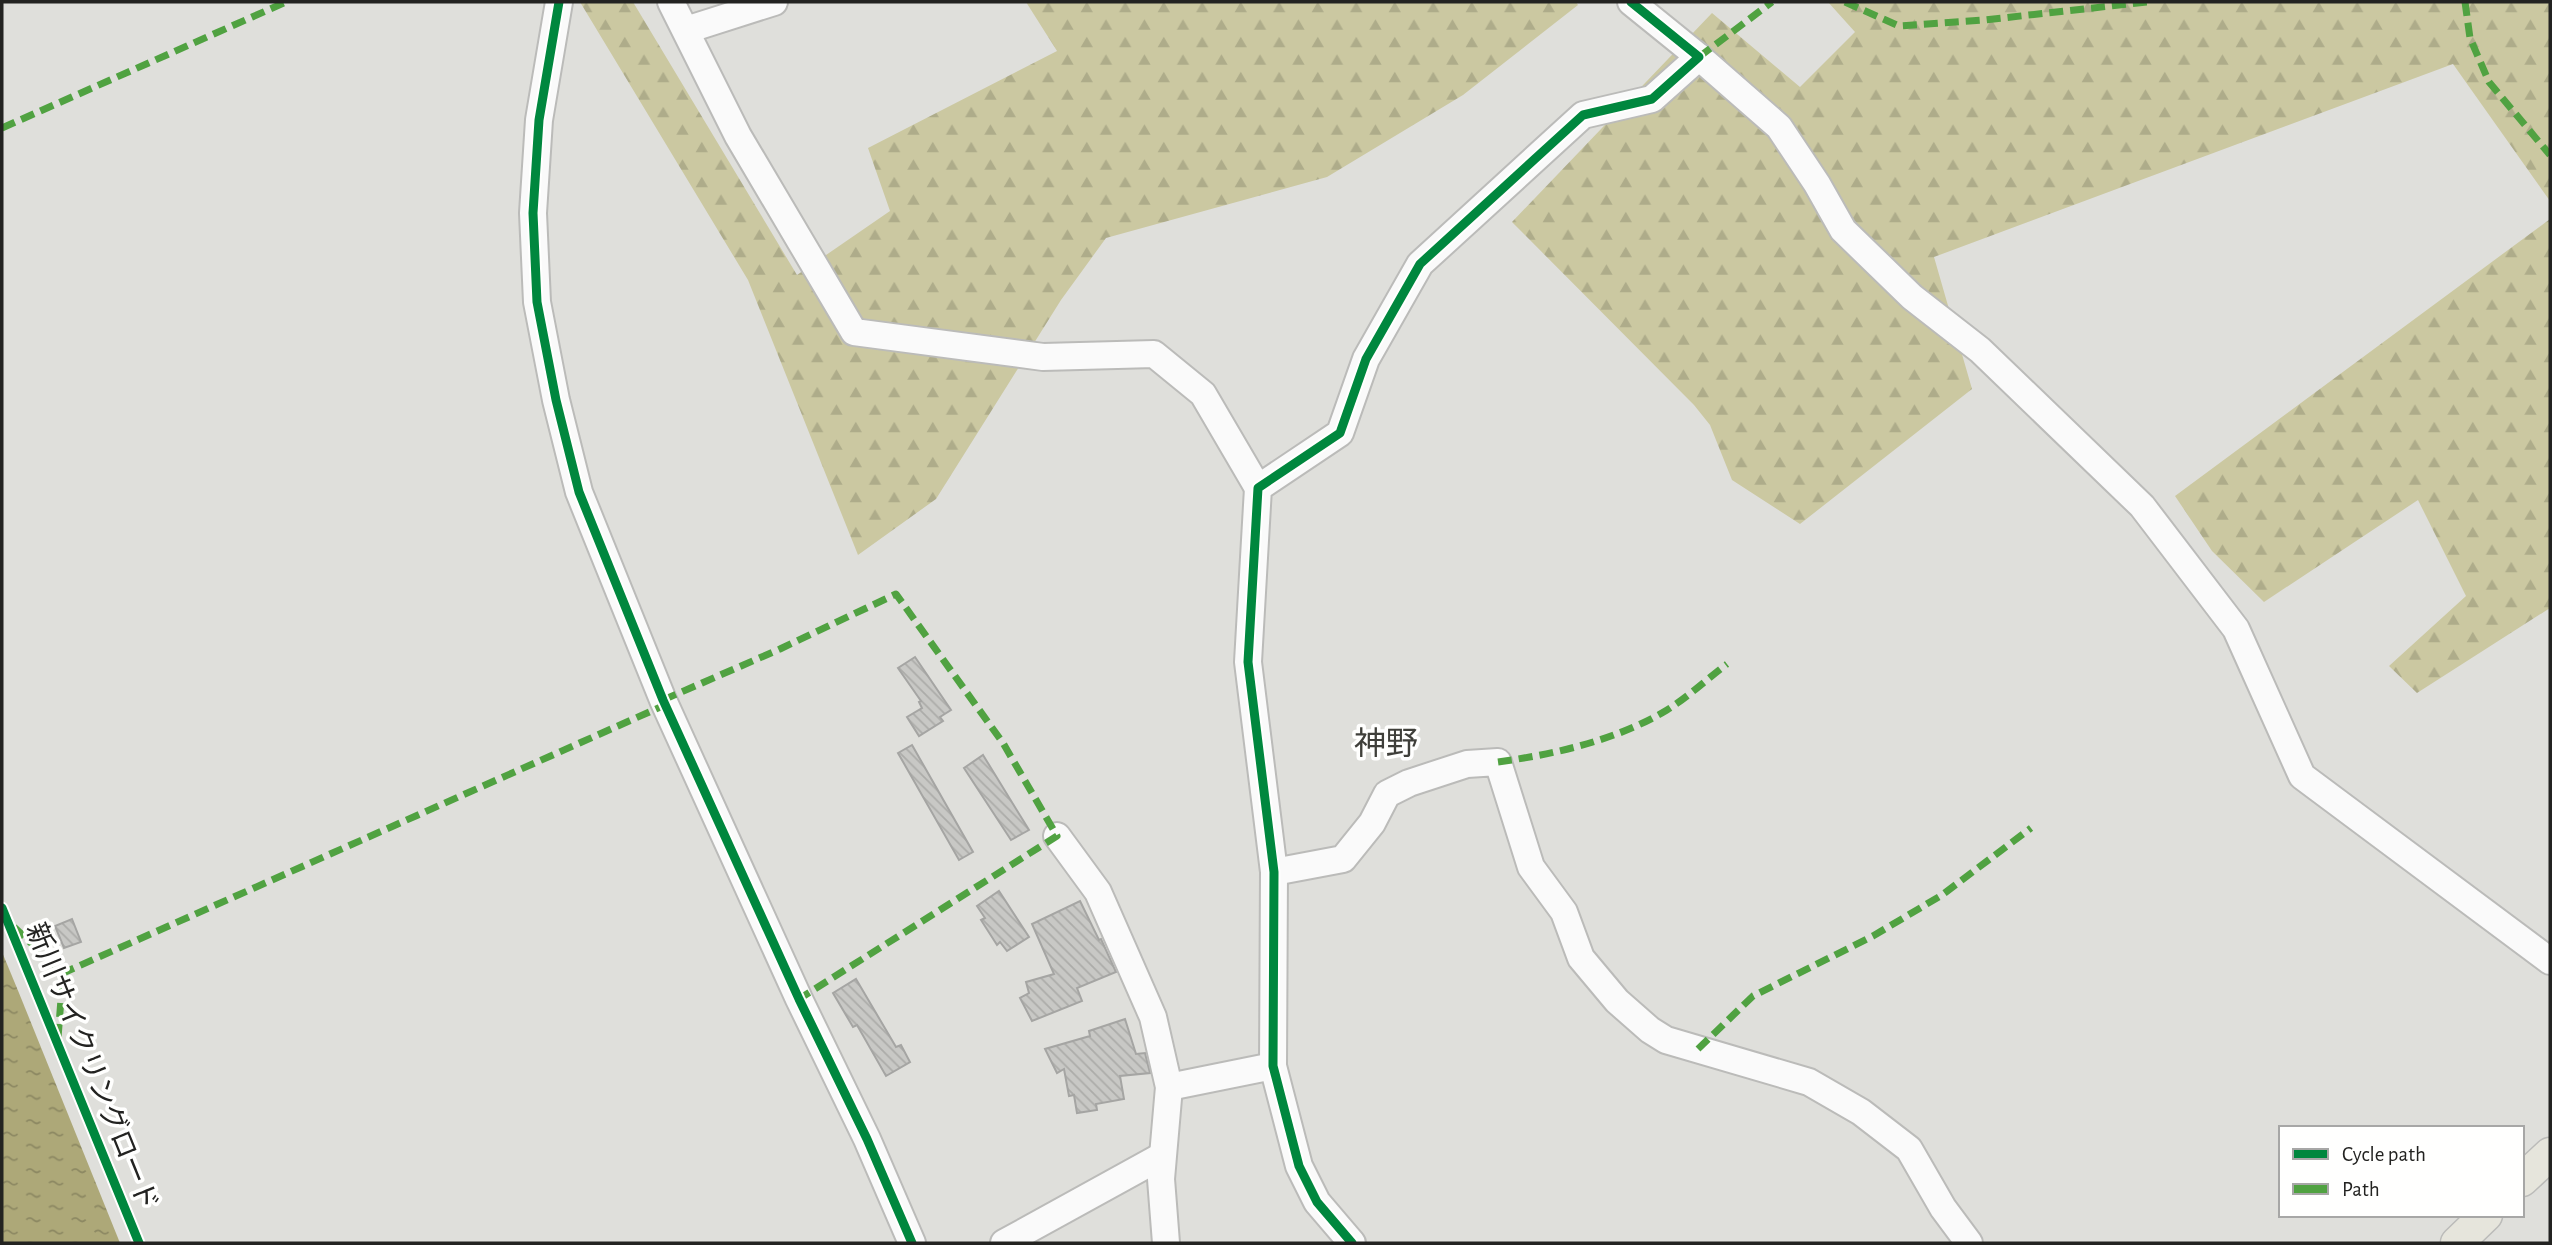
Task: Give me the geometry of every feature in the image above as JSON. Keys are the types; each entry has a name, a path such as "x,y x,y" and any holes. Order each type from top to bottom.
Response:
{"main road":[{"path":"2524,1179 2550,1154"},
{"path":"2457,1243 2484,1217"}],"street":[{"path":"559,2 539,120 533,213 537,302 556,400 579,492 663,700 799,999 867,1139 912,1243"},
{"path":"671,2 738,136 854,332 1043,357 1154,354 1203,394 1258,488 1248,662 1274,872 1273,1066 1300,1166 1317,1202 1353,1243"},
{"path":"686,30 774,2"},
{"path":"1631,2 1779,127 1817,184 1843,230 1912,297 1980,350 2142,506 2236,629 2302,776 2550,961"},
{"path":"1258,488 1340,433 1366,359 1420,264 1583,115 1652,99 1699,57"},
{"path":"1274,872 1343,859 1372,823 1387,794 1409,783 1467,764 1498,762 1531,867 1564,912 1581,958 1617,1002 1666,1040 1809,1082 1861,1112 1909,1149 1942,1208 1969,1243"},
{"path":"1057,836 1098,892 1153,1017 1169,1087 1161,1179 1166,1243"},
{"path":"1169,1087 1273,1066"},
{"path":"1004,1243 1162,1156"}],"green space":[{"path":"580,2 633,2 797,275 890,211 868,148 1057,51 1026,2 1576,2 1578,5 1463,95 1327,177 1106,238 1061,300 936,499 858,555 748,280"},
{"path":"1828,2 2550,2 2550,201 2453,64 1934,257 1972,389 1800,524 1732,480 1710,425 1694,405 1512,222 1712,13 1800,87 1855,32"},
{"path":"2550,219 2550,608 2417,693 2389,666 2466,596 2418,500 2264,602 2212,551 2175,496"}],"water":[{"path":"2,952 19,993 120,1243 2,1243"}],"building":[{"path":"915,657 951,710 940,717 943,721 919,736 907,717 922,708 919,702 921,701 898,668"},
{"path":"912,745 973,852 959,860 898,753"},
{"path":"983,755 1029,830 1011,840 964,768"},
{"path":"999,891 1029,937 1007,951 1000,942 997,945 981,920 985,918 977,906"},
{"path":"1080,901 1116,972 1077,988 1082,1001 1032,1021 1020,998 1029,993 1026,982 1054,974 1032,924"},
{"path":"72,919 81,942 64,948 55,926"},
{"path":"856,979 896,1047 901,1045 910,1062 886,1076 857,1025 853,1027 833,993"},
{"path":"1125,1019 1136,1054 1145,1053 1150,1073 1120,1076 1124,1099 1096,1104 1097,1110 1077,1113 1074,1095 1069,1096 1064,1069 1057,1073 1045,1049 1090,1036 1089,1031"}],"marked path":[{"path":"2,128 286,2"},
{"path":"1699,57 1772,2"},
{"path":"1845,2 1899,26 1984,20 2147,2"},
{"path":"2465,2 2470,38 2489,82 2550,155"},
{"path":"663,700 896,594 1003,743 1057,836 799,999"},
{"path":"1498,762 1564,750 1628,730 1675,705 1727,664"},
{"path":"58,1038 63,973 665,705"},
{"path":"1698,1049 1753,996 1873,936 1942,895 2031,828"},
{"path":"14,927 63,973"}],"cycle path":[{"path":"559,2 539,120 533,213 537,302 556,400 579,492 663,700 799,999 867,1139 912,1243"},
{"path":"1352,1243 1317,1202 1299,1166 1273,1066 1274,872 1248,662 1258,488 1340,433 1366,359 1420,264 1583,115 1652,99 1699,57 1631,2"},
{"name":"新川サイクリングロード","path":"2,908 139,1243"}],"district":[{"name":"神野","path":"1386,744"}]}
